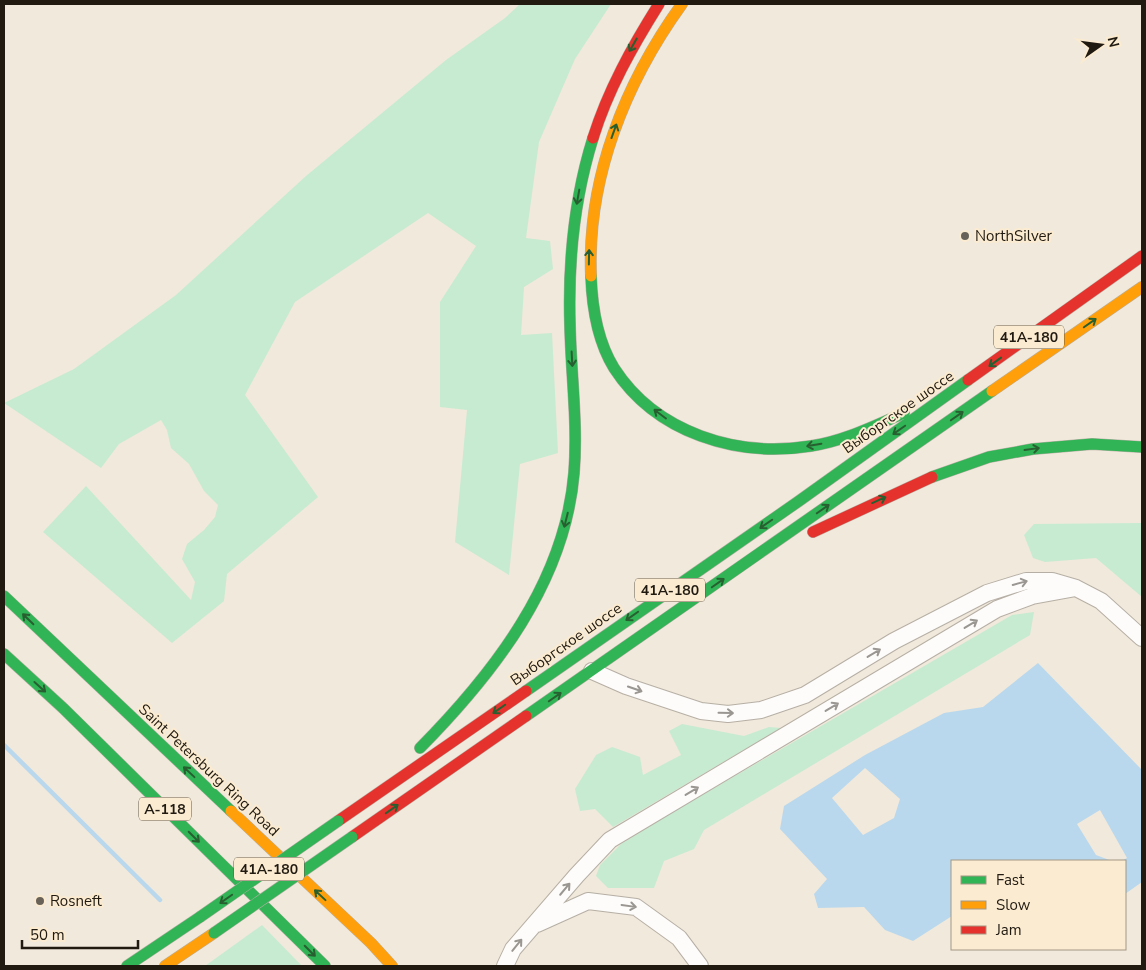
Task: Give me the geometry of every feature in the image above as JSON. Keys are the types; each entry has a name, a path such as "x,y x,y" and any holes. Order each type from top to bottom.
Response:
{"main road":[{"path":"386,786 486,677 524,619 551,568 560,545 572,494 575,456 568,284 571,245 582,174 592,135 606,100 630,51 659,4"},
{"path":"682,4 650,53 623,107 610,140 600,178 594,212 589,248 592,306 598,330 607,353 621,377 636,395 676,426 701,438 725,445 765,449 789,448 832,441 861,432 953,392"},
{"name":"Выборгское шоссе","path":"127,966 782,513 1142,256"},
{"name":"41А-180","path":"165,966 1142,287"},
{"path":"740,567 892,494 926,479 990,456 1033,449 1092,444 1142,447"},
{"name":"Saint Petersburg Ring Road","path":"4,596 371,943 392,966"},
{"name":"А-118","path":"4,654 63,708 325,966"}],"street":[{"path":"592,671 626,686 701,711 728,714 761,710 805,696 894,641 987,593 1026,581 1052,581 1076,588 1101,601 1142,638"},
{"path":"505,966 513,949 576,875 610,840 997,609 1032,596 1076,588"},
{"path":"533,926 588,901 636,906 679,938 700,966"}],"green space":[{"path":"520,4 611,4 575,59 539,142 526,238 550,241 553,269 524,287 521,335 552,333 558,453 520,464 509,575 455,542 467,410 440,407 440,302 476,246 428,213 295,302 245,395 318,497 227,574 224,601 172,643 43,532 86,486 191,600 195,582 182,559 187,544 204,530 215,517 218,505 204,491 189,464 171,448 167,430 161,420 119,444 101,468 4,403 74,369 176,295 306,176 446,60 505,18"},
{"path":"1142,523 1142,597 1096,558 1045,562 1033,558 1024,535 1034,524"},
{"path":"1034,612 1030,635 704,830 694,849 664,861 654,888 608,888 596,876 600,865 621,844 671,813 1012,615"},
{"path":"682,724 744,736 769,727 781,728 613,827 595,809 580,811 575,789 596,755 612,747 640,757 643,775 681,755 669,731"},
{"path":"262,925 302,966 205,966"}],"water":[{"path":"1038,663 1142,770 1142,882 1126,893 1126,860 1123,860 1127,858 1100,810 1077,824 1096,855 1109,860 951,860 951,917 913,941 885,930 864,907 818,908 814,894 827,879 780,829 784,806 865,755 944,713 983,707","holes":["865,768 900,799 894,818 863,835 832,798"]}],"waterway":[{"path":"4,745 160,900"}],"traffic: fast":[{"path":"420,748 474,689 499,657 521,623 541,588 557,551 568,513 575,455 570,325 571,254 581,184 593,138"},
{"path":"591,276 597,324 608,358 614,368 631,391 652,409 675,424 700,436 727,444 755,448 783,449 811,446 847,437 904,413"},
{"path":"526,691 799,501 968,380"},
{"path":"526,716 992,391"},
{"path":"932,477 989,457 1033,449 1092,444 1142,447"},
{"path":"4,596 231,811"},
{"path":"4,654 63,708 325,966"},
{"path":"200,917 338,821"},
{"path":"214,933 352,837"},
{"path":"127,966 200,917"}],"traffic: slow":[{"path":"591,276 591,239 596,203 603,168 614,133 627,99 643,66 682,4"},
{"path":"992,391 1142,287"},
{"path":"231,811 371,943 392,966"},
{"path":"165,966 214,933"}],"traffic: jam":[{"path":"593,138 606,103 622,69 639,36 659,4"},
{"path":"968,380 1142,256"},
{"path":"813,532 932,477"},
{"path":"338,821 526,691"},
{"path":"352,837 526,716"}],"place":[{"name":"NorthSilver","path":"965,236"},
{"name":"Rosneft","path":"40,901"}]}
